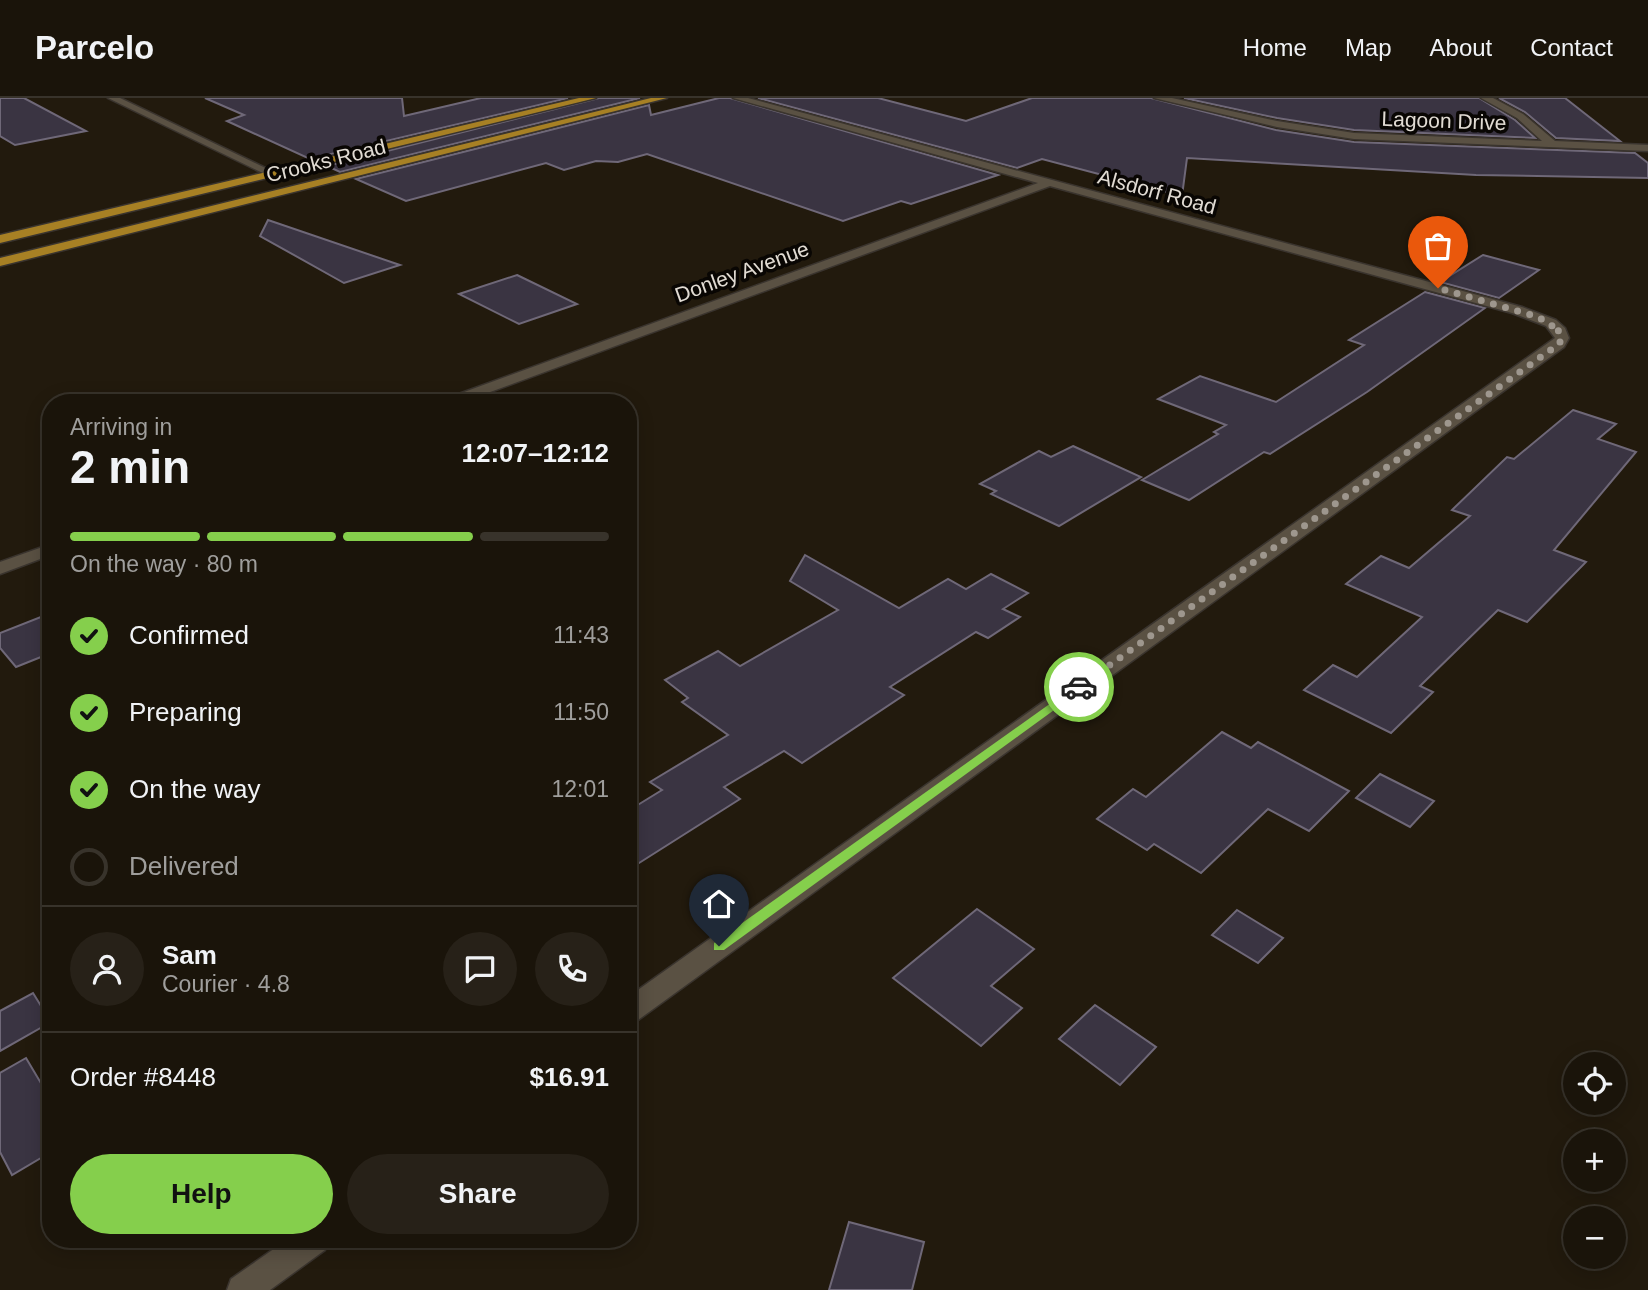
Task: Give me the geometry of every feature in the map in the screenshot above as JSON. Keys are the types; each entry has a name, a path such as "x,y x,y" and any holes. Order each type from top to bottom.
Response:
{"main road":[{"name":"Crooks Road","path":"0,239 591,98"},
{"name":"Crooks Road","path":"0,262 662,98"},
{"path":"527,113 515,120 514,124 532,130"},
{"path":"273,174 292,176 298,181 276,194"}],"street":[{"path":"113,98 273,174"},
{"name":"Alsdorf Road","path":"637,1006 1559,344 1562,338 1558,330 1560,331 1544,320 1517,310 738,98"},
{"name":"Lagoon Drive","path":"1159,98 1287,126 1354,136 1648,148"},
{"path":"1486,98 1520,116 1552,144"},
{"name":"Donley Avenue","path":"472,394 1049,183"},
{"path":"0,568 42,552"},
{"path":"243,1290 301,1248"}],"building":[{"path":"0,98 24,98 86,131 15,145 0,136"},
{"path":"205,98 402,98 404,116 481,98 568,98 310,159 227,121 244,115"},
{"path":"599,98 640,98 340,172 327,166"},
{"path":"719,98 730,98 998,175 911,204 901,201 843,221 647,154 618,162 596,161 564,170 546,163 406,201 356,179 649,105 651,115"},
{"path":"758,98 878,98 966,121 1032,98 1151,98 1276,130 1354,142 1635,153 1648,163 1648,178 1476,175 1187,158 1182,196 1042,159 1017,168"},
{"path":"1184,98 1479,98 1515,120 1535,138 1354,130 1277,118"},
{"path":"1499,98 1565,98 1620,141 1556,138 1525,112"},
{"path":"268,220 400,265 344,283 260,236"},
{"path":"1483,255 1539,270 1499,298 1440,282"},
{"path":"517,275 577,304 519,324 459,294"},
{"path":"1425,292 1485,308 1367,392 1270,454 1264,452 1189,500 1142,480 1218,434 1214,432 1226,425 1158,399 1200,376 1276,402 1364,345 1349,340"},
{"path":"1573,410 1616,424 1598,439 1636,452 1554,550 1586,562 1527,622 1498,610 1420,686 1433,692 1391,733 1304,690 1333,665 1357,677 1422,617 1346,584 1381,556 1409,568 1470,516 1452,510 1507,457 1514,459"},
{"path":"1073,446 1141,477 1059,526 991,494 996,491 980,484 1039,451 1051,457"},
{"path":"805,555 899,608 948,579 966,589 991,574 1028,593 1003,609 1020,617 988,638 976,632 890,687 904,695 802,763 784,751 724,787 740,799 637,864 637,805 662,790 650,782 728,735 682,702 688,698 665,680 718,651 740,666 838,610 790,581"},
{"path":"42,617 42,657 16,667 0,648 0,633"},
{"path":"1222,732 1251,748 1258,742 1349,791 1309,831 1268,809 1201,873 1154,844 1147,850 1097,819 1133,789 1146,797"},
{"path":"1380,774 1434,801 1410,827 1356,798"},
{"path":"977,909 1034,949 991,986 1022,1008 981,1046 893,978"},
{"path":"1237,910 1283,938 1258,963 1212,935"},
{"path":"33,993 42,1008 42,1027 0,1051 0,1011"},
{"path":"1095,1005 1156,1047 1120,1085 1059,1039"},
{"path":"26,1058 42,1085 42,1157 12,1175 0,1152 0,1073"},
{"path":"849,1222 924,1242 912,1290 829,1290"}],"way so far":[{"path":"1079,687 1559,344 1562,338 1558,330 1560,331 1538,317 1438,288"}],"route":[{"path":"719,946 1079,687"}]}
